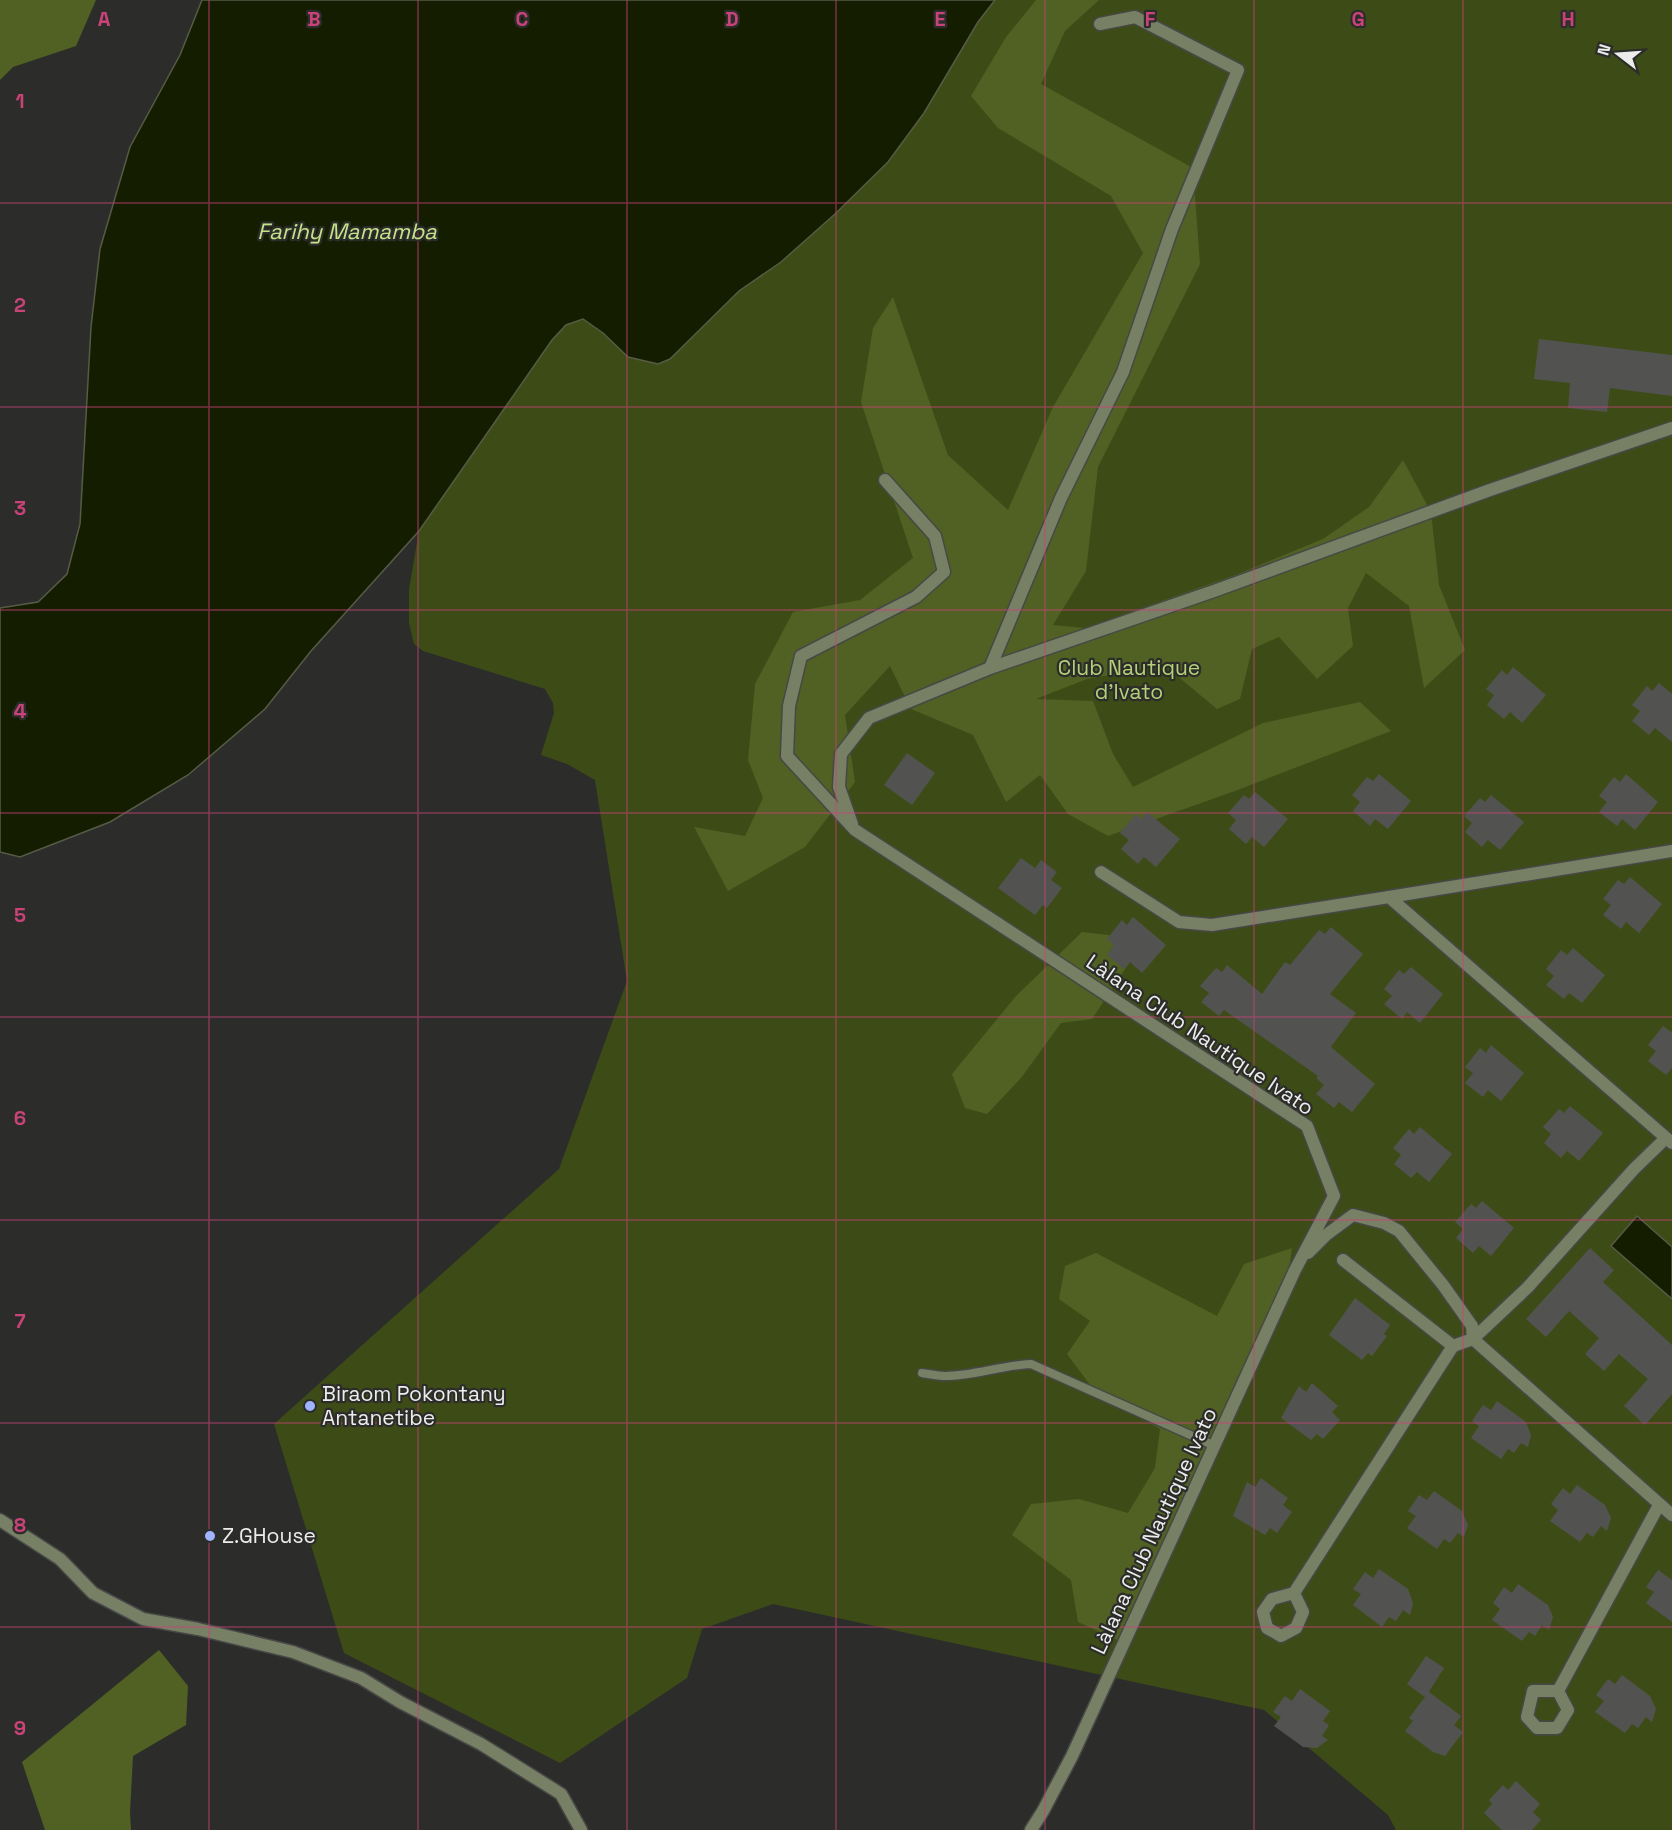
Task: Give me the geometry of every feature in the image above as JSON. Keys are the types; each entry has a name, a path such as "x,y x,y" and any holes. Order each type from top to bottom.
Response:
{"street":[{"path":"990,668 1061,498 1124,372 1172,229 1238,70 1135,17 1100,24"},
{"path":"855,830 839,787 842,754 869,718 990,668 1214,591 1501,486 1672,428"},
{"name":"Làlana Club Nautique Ivato","path":"885,480 935,536 944,572 916,597 801,656 789,706 787,756 855,830 1307,1126 1334,1196 1299,1263 1072,1756 1031,1830"},
{"path":"1101,872 1179,922 1212,925 1672,850"},
{"path":"1294,1593 1453,1346 1473,1339 1528,1287 1634,1168 1669,1141 1389,897"},
{"path":"1299,1263 1326,1235 1353,1215 1384,1223 1399,1231 1443,1285 1472,1326 1473,1339 1672,1515"},
{"path":"1343,1260 1453,1346"},
{"path":"1558,1690 1659,1504"},
{"path":"0,1520 60,1559 93,1593 143,1619 198,1629 293,1652 361,1678 400,1702 481,1744 561,1794 581,1830"}],"lane":[{"path":"922,1373 944,1377 1031,1364 1215,1446"}],"green space":[{"path":"0,0 96,0 76,46 13,67 0,80"},
{"name":"Club Nautique d'Ivato","path":"995,0 1672,0 1672,1830 1396,1830 1388,1815 1264,1710 773,1604 702,1629 687,1678 560,1763 344,1653 274,1424 559,1169 627,981 595,780 567,764 541,755 554,713 553,703 545,689 423,651 414,644 409,623 409,589 419,531 552,340 566,325 583,319 603,333 628,357 670,359 739,291 781,262 835,214 888,162 924,113 978,22"},
{"path":"1036,0 1099,0 1065,31 1041,84 1193,168 1200,264 1098,467 1086,571 1053,625 1085,628 1238,574 1323,539 1369,507 1403,460 1431,512 1439,585 1465,650 1424,688 1409,606 1366,573 1348,608 1353,646 1317,679 1279,637 1252,649 1240,699 1217,709 1164,665 1087,679 1036,699 1093,701 1113,754 1133,787 1263,723 1360,702 1391,731 1235,791 1108,836 1068,814 1040,775 1006,802 973,735 911,709 890,666 845,715 855,782 805,847 728,891 694,827 745,836 763,798 748,760 755,684 793,612 860,600 913,558 861,402 873,328 893,297 948,455 1008,510 1053,407 1143,253 1111,196 998,128 971,96 1006,37"},
{"path":"1082,932 1134,938 1131,960 1092,1019 1061,1023 1021,1078 987,1114 965,1108 952,1074 1016,996"},
{"path":"1292,1248 1286,1293 1122,1642 1078,1622 1071,1580 1012,1535 1031,1504 1079,1499 1128,1513 1155,1468 1160,1429 1093,1389 1067,1354 1090,1321 1059,1299 1065,1266 1096,1253 1217,1316 1244,1264"},
{"path":"159,1650 188,1686 186,1725 133,1756 131,1830 45,1830 22,1762"}],"water":[{"name":"Farihy Mamamba","path":"202,0 995,0 978,22 924,113 888,162 835,214 781,262 739,291 670,359 658,364 628,357 603,333 583,319 566,325 552,340 419,531 311,651 265,709 188,775 110,822 20,857 0,852 0,608 38,602 67,574 80,524 91,327 100,249 130,147 180,55"},
{"path":"1637,1216 1672,1247 1672,1299 1611,1246"}],"building":[{"path":"1539,339 1672,355 1672,396 1610,388 1607,412 1568,408 1570,383 1534,379"},
{"path":"1513,667 1546,695 1522,723 1510,712 1504,719 1487,705 1494,695 1486,689 1502,670 1507,675"},
{"path":"1659,683 1672,694 1672,742 1655,728 1649,735 1632,721 1640,711 1632,705 1647,686 1652,691"},
{"path":"907,753 935,773 912,805 884,785"},
{"path":"1379,774 1411,801 1388,829 1375,819 1370,826 1353,811 1360,802 1352,795 1367,777 1373,781"},
{"path":"1626,774 1658,802 1635,830 1622,819 1617,826 1599,812 1607,802 1599,796 1614,777 1620,782"},
{"path":"1255,792 1288,819 1264,847 1252,837 1246,844 1229,829 1236,820 1228,813 1244,795 1249,799"},
{"path":"1491,795 1524,822 1500,850 1488,840 1482,847 1465,832 1472,823 1464,816 1480,798 1485,802"},
{"path":"1147,812 1180,839 1156,867 1144,857 1138,864 1121,849 1129,840 1120,833 1136,814 1141,819"},
{"path":"1021,858 1035,868 1041,860 1057,872 1051,880 1062,888 1047,908 1043,905 1035,915 998,888"},
{"path":"1630,877 1662,904 1639,933 1626,922 1621,929 1603,915 1611,905 1603,899 1618,880 1624,884"},
{"path":"1133,917 1166,945 1142,973 1130,962 1124,969 1107,955 1114,945 1107,939 1122,920 1127,925"},
{"path":"1331,927 1363,954 1330,994 1356,1013 1331,1047 1375,1084 1352,1112 1339,1102 1334,1108 1316,1094 1324,1085 1316,1078 1318,1076 1224,1010 1219,1016 1201,1002 1209,993 1200,986 1216,968 1222,972 1227,965 1262,994 1285,962 1290,965 1319,930 1325,934"},
{"path":"1573,948 1605,975 1582,1003 1569,993 1564,999 1546,985 1554,976 1546,969 1561,950 1567,955"},
{"path":"1411,967 1443,994 1420,1023 1407,1012 1402,1019 1384,1004 1392,996 1384,989 1399,970 1404,974"},
{"path":"1663,1026 1672,1031 1672,1068 1666,1075 1648,1061 1656,1051 1648,1045"},
{"path":"1491,1045 1524,1073 1501,1101 1488,1090 1483,1097 1465,1083 1473,1073 1465,1067 1480,1048 1486,1053"},
{"path":"1570,1106 1603,1133 1579,1161 1567,1151 1561,1158 1544,1143 1551,1134 1543,1127 1559,1109 1564,1113"},
{"path":"1420,1127 1452,1154 1429,1182 1417,1172 1411,1178 1394,1164 1401,1155 1393,1148 1409,1129 1414,1134"},
{"path":"1482,1201 1514,1228 1491,1256 1479,1246 1473,1253 1456,1238 1463,1229 1455,1222 1471,1204 1476,1208"},
{"path":"1590,1248 1614,1270 1603,1282 1672,1345 1672,1394 1645,1425 1624,1406 1648,1379 1619,1354 1604,1371 1585,1354 1599,1338 1569,1311 1546,1337 1526,1319"},
{"path":"1355,1298 1390,1325 1384,1334 1387,1336 1372,1356 1368,1353 1362,1360 1329,1335"},
{"path":"1312,1383 1338,1406 1332,1412 1340,1420 1323,1439 1317,1434 1311,1440 1281,1418 1299,1386 1306,1392"},
{"path":"1497,1401 1526,1422 1531,1435 1528,1447 1521,1443 1514,1453 1508,1449 1501,1459 1471,1438 1479,1426 1472,1421 1483,1405 1491,1410"},
{"path":"1261,1478 1288,1498 1283,1505 1292,1512 1277,1533 1270,1528 1265,1535 1233,1516 1247,1482 1255,1487"},
{"path":"1577,1485 1605,1505 1611,1518 1607,1531 1601,1526 1593,1537 1587,1533 1580,1542 1550,1521 1558,1510 1551,1504 1563,1488 1570,1494"},
{"path":"1434,1491 1462,1511 1468,1525 1464,1537 1458,1533 1450,1543 1444,1539 1437,1549 1407,1528 1416,1516 1408,1511 1419,1495 1427,1500"},
{"path":"1379,1569 1408,1589 1413,1603 1410,1615 1403,1610 1396,1621 1389,1617 1382,1627 1353,1605 1361,1594 1353,1589 1365,1572 1373,1578"},
{"path":"1658,1570 1672,1580 1672,1622 1646,1603 1654,1592 1646,1587"},
{"path":"1518,1584 1548,1605 1553,1617 1549,1630 1542,1625 1535,1636 1529,1632 1522,1641 1492,1620 1500,1609 1493,1603 1504,1587 1512,1593"},
{"path":"1426,1656 1444,1668 1428,1693 1461,1716 1454,1725 1463,1732 1445,1756 1433,1752 1405,1731 1413,1721 1409,1718 1425,1697 1407,1684"},
{"path":"1622,1675 1650,1696 1656,1709 1652,1722 1646,1717 1638,1728 1632,1724 1625,1733 1595,1712 1604,1701 1596,1695 1608,1679 1615,1684"},
{"path":"1300,1689 1330,1711 1323,1721 1329,1725 1322,1736 1328,1740 1317,1748 1303,1747 1274,1726 1281,1717 1273,1712 1285,1696 1292,1701"},
{"path":"1516,1781 1540,1804 1533,1812 1541,1820 1532,1830 1502,1830 1484,1813 1492,1804 1489,1800 1503,1785 1508,1790"}],"place":[{"name":"Biraom Pokontany Antanetibe","path":"310,1406"},
{"name":"Z.GHouse","path":"210,1536"}]}
